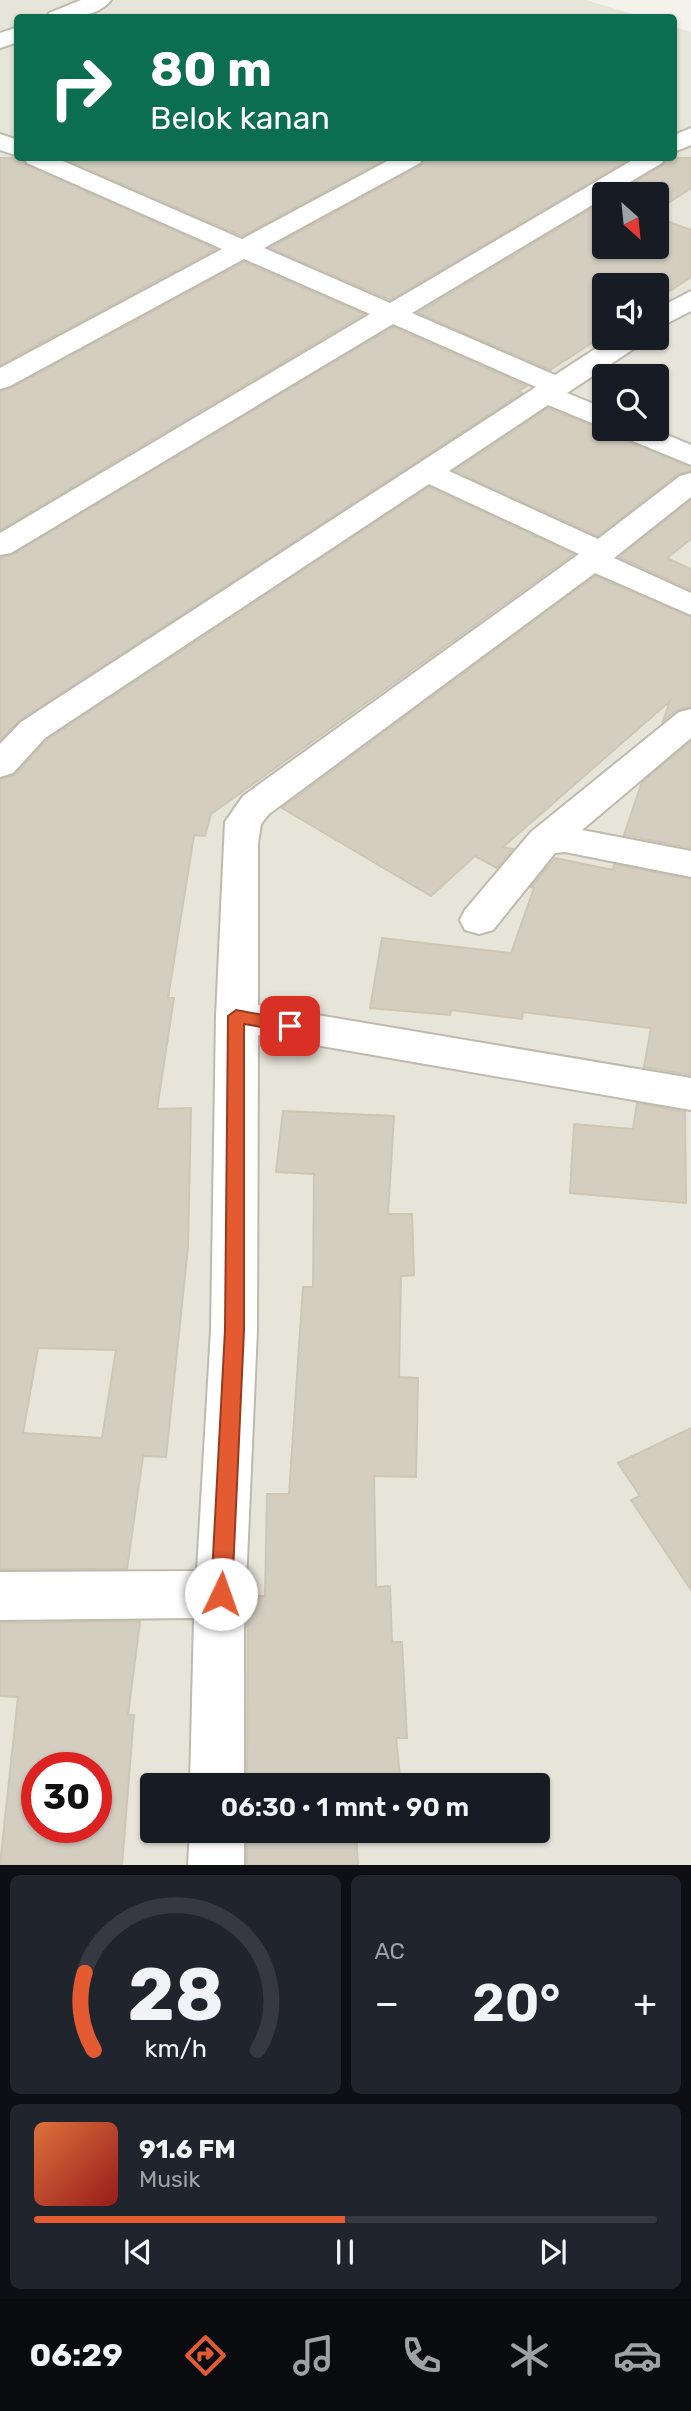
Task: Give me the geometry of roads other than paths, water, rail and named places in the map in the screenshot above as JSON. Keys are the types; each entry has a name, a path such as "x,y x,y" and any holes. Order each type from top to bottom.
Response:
{"street":[{"path":"67,14 100,0"},
{"path":"43,161 389,315 592,412"},
{"path":"0,380 405,161"},
{"path":"0,546 648,161"},
{"path":"669,313 691,299"},
{"path":"0,765 33,730 613,350"},
{"path":"656,441 691,456"},
{"path":"428,472 691,605"},
{"path":"217,1773 221,1594 234,1330 236,1016 240,843 243,821 256,805 596,556 691,482"},
{"path":"479,920 544,841 691,720"},
{"path":"544,841 565,839 691,864"},
{"path":"236,1016 691,1094"},
{"path":"0,1596 221,1594"},
{"path":"216,1843 216,1865"}]}
